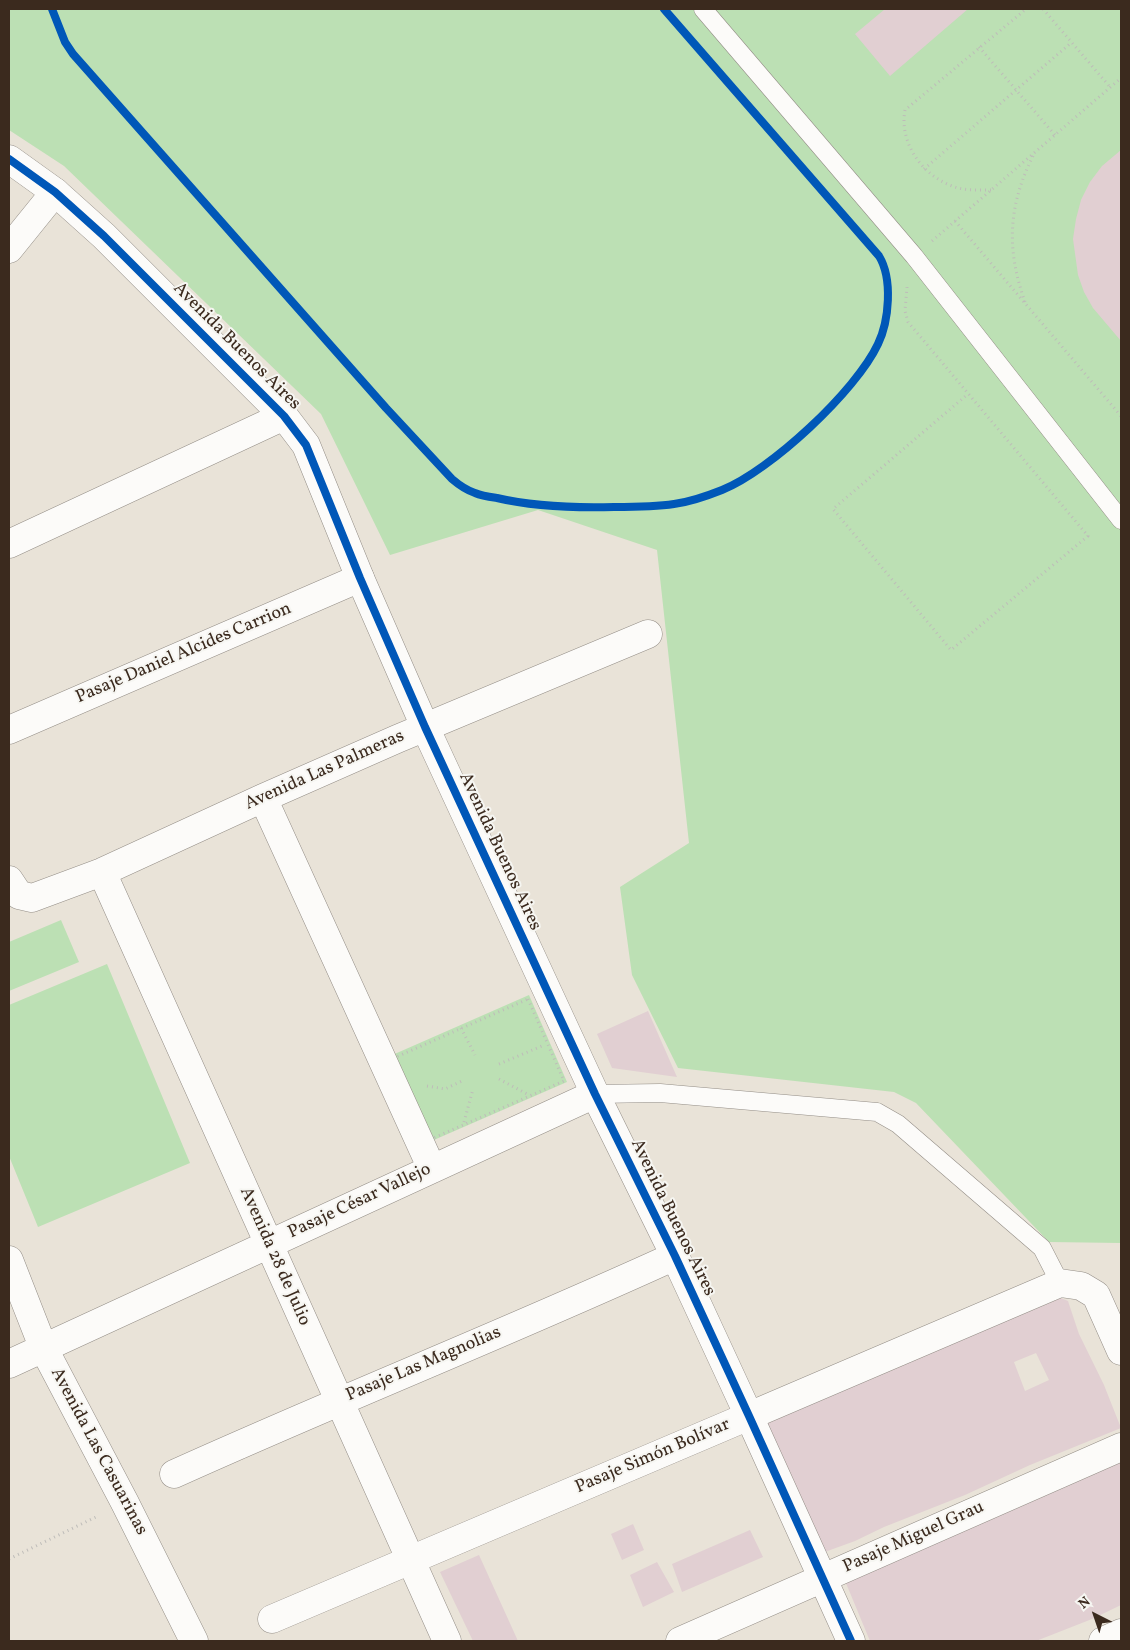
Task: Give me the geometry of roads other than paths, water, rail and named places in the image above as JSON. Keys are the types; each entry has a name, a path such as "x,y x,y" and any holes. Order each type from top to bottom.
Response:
{"street":[{"name":"Avenida Buenos Aires","path":"9,158 55,192 104,236 284,416 306,444 360,578 425,727 595,1094 675,1256 750,1416 851,1641"},
{"path":"9,249 55,192"},
{"path":"9,544 284,416"},
{"name":"Pasaje Daniel Alcides Carrion","path":"9,730 360,578"},
{"name":"Avenida Las Palmeras","path":"9,880 19,895 32,898 102,872 263,798 425,727 648,634"},
{"path":"263,798 432,1169"},
{"name":"Avenida 28 de Julio","path":"102,872 446,1641"},
{"name":"Pasaje César Vallejo","path":"9,1364 268,1243 595,1094"},
{"name":"Pasaje Las Magnolias","path":"174,1474 675,1256"},
{"name":"Avenida Las Casuarinas","path":"9,1260 43,1347 125,1503 194,1641"},
{"path":"1060,1283 1081,1286 1096,1295 1121,1351"},
{"name":"Pasaje Simón Bolívar","path":"272,1619 1060,1283"},
{"name":"Pasaje Miguel Grau","path":"680,1641 1121,1447"},
{"path":"1103,1641 1121,1633"}],"lane":[{"path":"704,9 914,256 1121,520"},
{"path":"595,1094 660,1093 877,1112 898,1124 1042,1248 1060,1283"}]}
